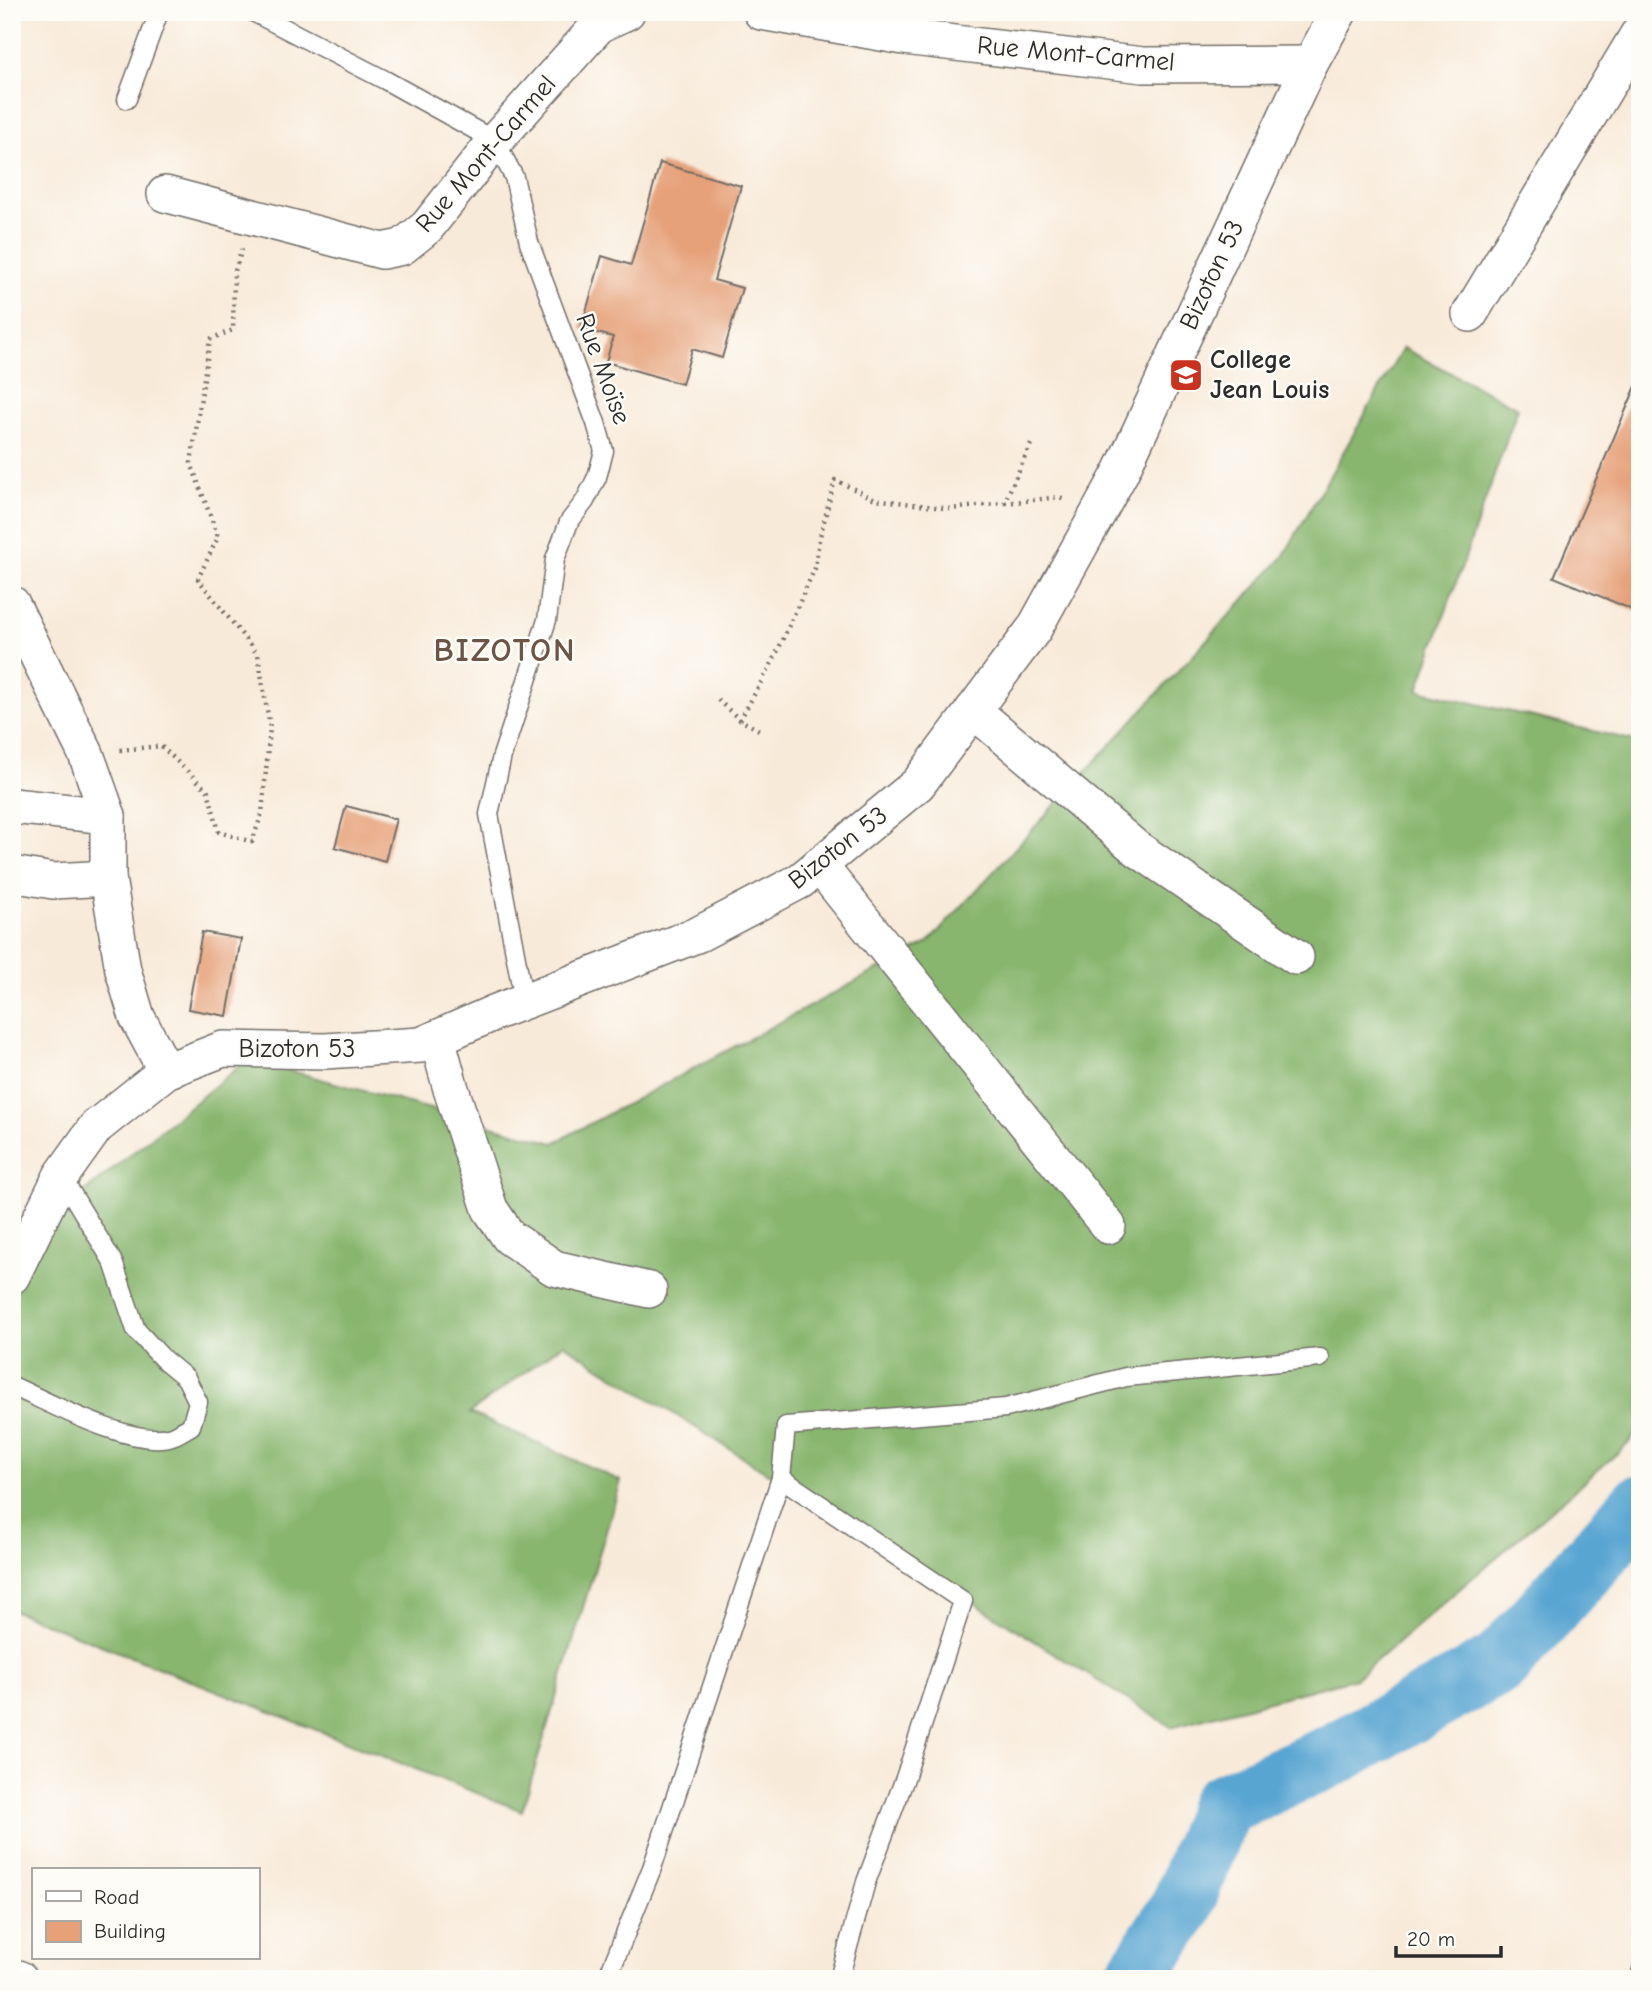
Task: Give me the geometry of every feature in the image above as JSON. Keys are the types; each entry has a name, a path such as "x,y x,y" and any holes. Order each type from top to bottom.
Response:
{"street":[{"name":"Rue Mont-Carmel","path":"165,194 382,251 402,247 427,227 495,142 599,25 627,12"},
{"name":"Rue Mont-Carmel","path":"761,12 904,37 1143,65 1310,64"},
{"name":"Bizoton 53","path":"14,1267 61,1176 96,1127 166,1071 223,1049 325,1051 421,1045 524,1001 699,934 800,881 918,784 1034,629 1121,472 1310,64 1339,12"},
{"path":"1469,314 1640,31"},
{"path":"12,604 86,754 108,816 108,878 123,970 137,1017 166,1071"},
{"path":"973,710 1136,848 1296,957"},
{"path":"12,806 108,816"},
{"path":"820,866 1108,1226"},
{"path":"12,874 53,881 108,878"},
{"path":"437,1038 490,1209 509,1237 554,1268 649,1290"},
{"path":"12,1976 20,1979"}],"lane":[{"path":"127,99 159,12"},
{"path":"253,12 385,80 495,142"},
{"name":"Rue Moïse","path":"495,142 514,177 529,242 604,451 597,478 585,501 569,522 555,559 547,620 502,756 489,814 524,1001"},
{"path":"12,1386 119,1433 140,1437 170,1437 191,1426 198,1402 186,1378 163,1359 136,1330 113,1262 61,1176"},
{"path":"607,1979 652,1868 780,1478 786,1426 1006,1408 1126,1377 1320,1357"},
{"path":"780,1478 963,1601 905,1777 866,1882 839,1979"}],"path":[{"path":"86,754 161,746 208,791 219,832 252,842 262,813 270,728 258,655 198,579 218,537 191,463 210,339 233,330 234,274 251,218"},
{"path":"1004,503 1031,444"},
{"path":"740,720 774,659 816,568 819,540 835,480 875,499 888,501 950,509 1059,496 1098,514"},
{"path":"718,700 740,720 763,732"}],"green space":[{"path":"1403,348 1518,408 1418,690 1640,742 1640,1428 1628,1444 1356,1678 1171,1727 563,1344 470,1413 621,1481 522,1811 12,1610 12,1263 24,1241 248,1059 554,1143 928,943 1283,557"}],"building":[{"path":"660,163 741,186 714,280 742,288 722,358 692,349 682,384 606,362 613,337 581,329 602,256 631,265"},
{"path":"1640,377 1640,613 1554,577"},
{"path":"346,806 396,819 385,861 335,847"},
{"path":"202,932 241,939 227,1016 188,1009"},
{"path":"1639,1943 1640,1979 1630,1979"}],"waterway":[{"path":"1135,1979 1182,1906 1221,1805 1333,1755 1500,1663 1640,1506"}],"place":[{"name":"College Jean Louis","path":"1186,375"}],"district":[{"name":"BIZOTON","path":"505,650"}]}
